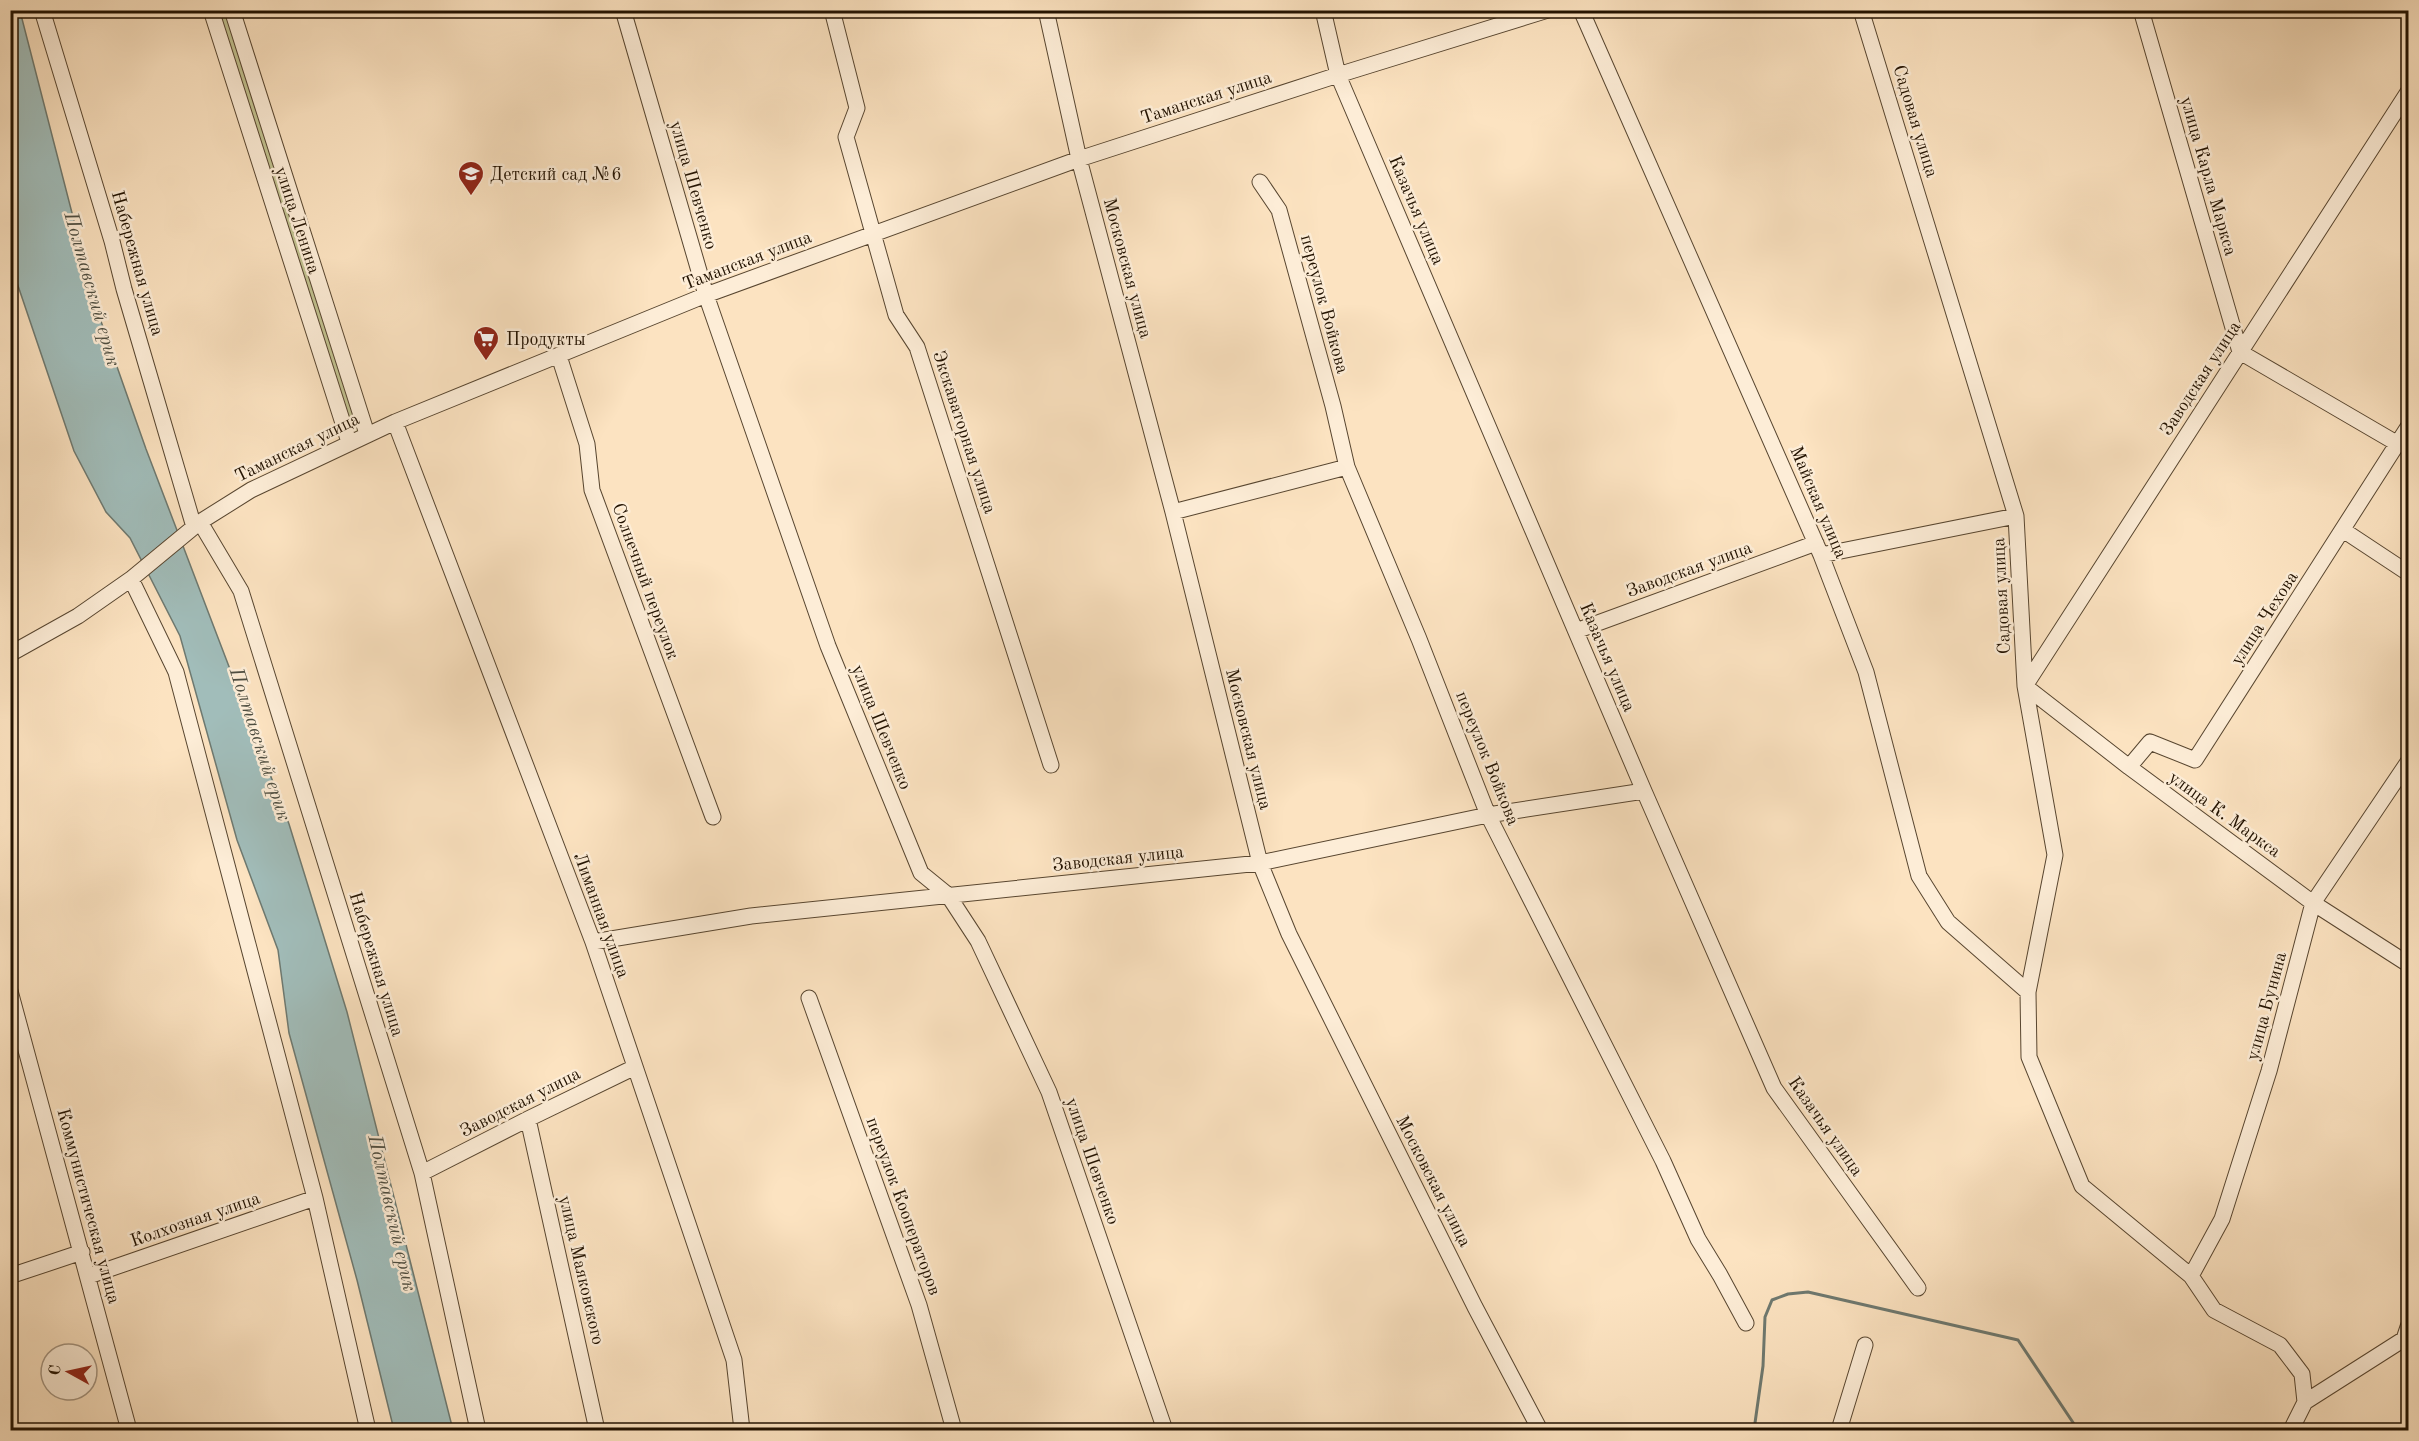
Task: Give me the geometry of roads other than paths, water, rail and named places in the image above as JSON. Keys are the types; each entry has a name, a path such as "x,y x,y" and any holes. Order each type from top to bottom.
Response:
{"street":[{"name":"Набережная улица","path":"42,10 112,241 124,289 197,525 240,591 422,1173 478,1431"},
{"name":"улица Ленина","path":"211,10 349,442"},
{"name":"улица Ленина","path":"232,10 367,434"},
{"name":"улица Шевченко","path":"623,10 706,295 828,646 921,873 948,895 978,941 1049,1092 1165,1431"},
{"name":"Экскаваторная улица","path":"832,10 857,108 846,137 896,315 917,347 1051,765"},
{"name":"Московская улица","path":"1046,10 1079,159 1173,512 1260,863 1289,934 1475,1307 1540,1431"},
{"name":"Казачья улица","path":"1323,10 1338,75 1644,791 1774,1088 1918,1288"},
{"name":"Таманская улица","path":"10,654 78,616 130,579 197,525 251,490 395,422 706,295 1079,159 1548,10"},
{"name":"Майская улица","path":"1581,10 1819,549 1866,672 1919,876 1948,922 2028,992"},
{"name":"Садовая улица","path":"1862,10 2016,516 2025,686 2055,855 2028,992 2029,1057 2082,1186 2191,1276"},
{"name":"улица Карла Маркса","path":"2141,10 2240,352"},
{"name":"Заводская улица","path":"2025,686 2409,92"},
{"name":"переулок Войкова","path":"1260,182 1279,210 1333,406 1347,467 1419,639 1488,815 1663,1161 1698,1239 1746,1323"},
{"path":"2240,352 2398,444"},
{"name":"Солнечный переулок","path":"559,356 587,444 591,490 713,816"},
{"name":"Лиманная улица","path":"395,422 593,942 734,1360 742,1431"},
{"name":"улица Чехова","path":"2129,767 2150,742 2195,760 2409,427"},
{"path":"1173,512 1347,467"},
{"name":"Заводская улица","path":"1576,631 1819,549 2016,516"},
{"path":"2343,530 2409,573"},
{"path":"130,579 176,672 315,1198 368,1431"},
{"name":"улица К. Маркса","path":"2025,686 2129,767 2313,903 2409,964"},
{"name":"улица Бунина","path":"2191,1276 2222,1219 2269,1071 2313,903 2409,762"},
{"name":"Заводская улица","path":"593,942 751,916 1260,863 1488,815 1644,791"},
{"name":"Коммунистическая улица","path":"10,992 89,1276 129,1431"},
{"name":"переулок Кооператоров","path":"809,998 919,1305 954,1431"},
{"name":"Заводская улица","path":"422,1173 635,1067"},
{"name":"улица Маяковского","path":"528,1119 597,1431"},
{"name":"Колхозная улица","path":"89,1276 315,1198"},
{"path":"10,1276 82,1252"},
{"path":"2191,1276 2214,1310 2280,1345 2302,1374 2305,1402"},
{"path":"2291,1431 2305,1402 2404,1339 2409,1327"},
{"path":"1839,1431 1865,1345"}],"water":[{"name":"Полтавский ерик","path":"10,11 20,11 97,310 146,449 289,824 347,1012 453,1430 394,1430 357,1280 289,1033 278,950 237,840 180,636 130,538 106,512 74,451 11,265"}],"waterway":[{"path":"1754,1430 1763,1366 1765,1317 1772,1300 1788,1294 1808,1292 2018,1340 2078,1430"}],"place":[{"name":"Детский сад №6","path":"471,197"},
{"name":"Продукты","path":"486,362"}]}
